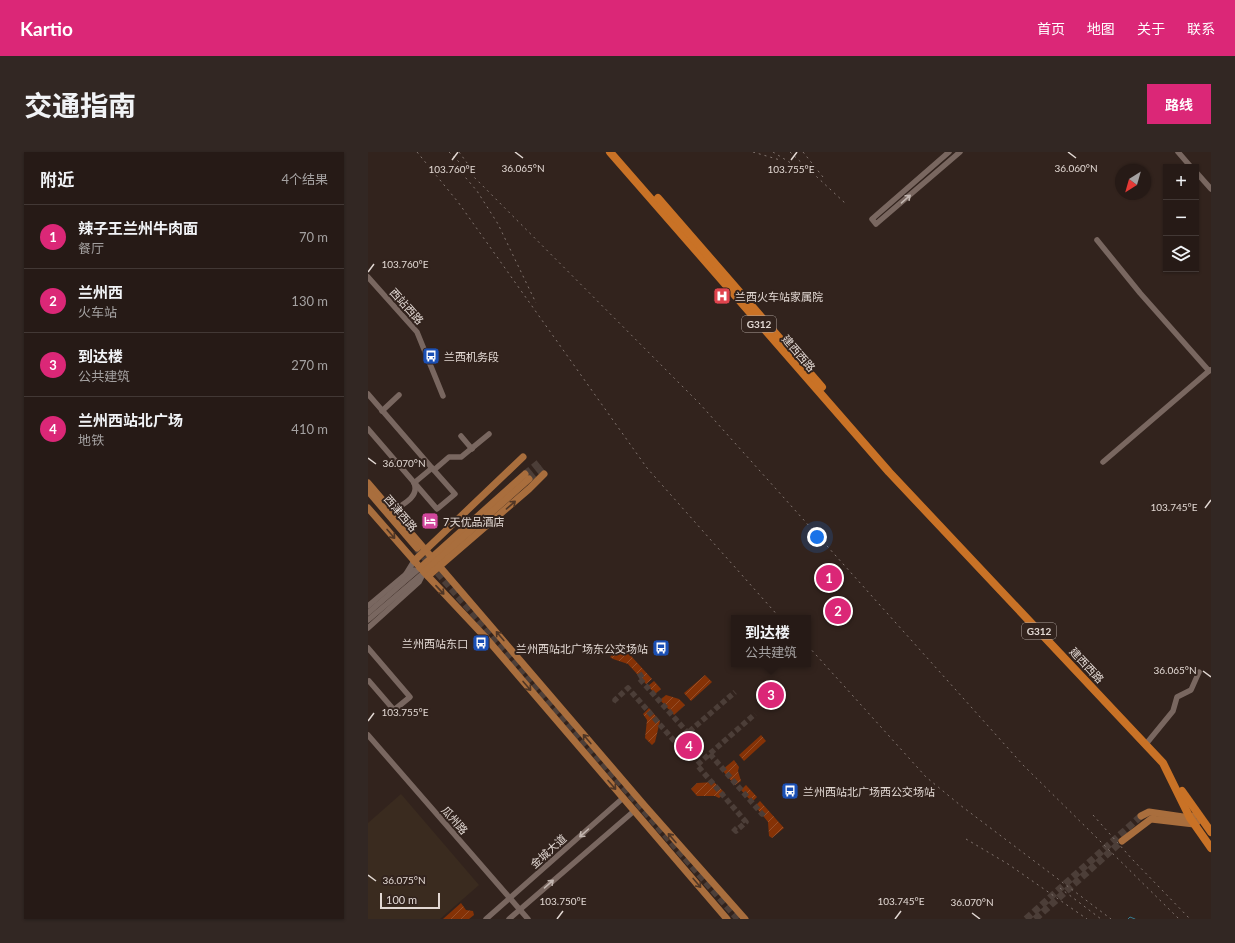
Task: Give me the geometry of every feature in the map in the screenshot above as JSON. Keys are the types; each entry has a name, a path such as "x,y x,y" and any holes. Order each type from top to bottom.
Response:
{"highway":[{"name":"建西西路","path":"610,152 889,472 1146,744 1167,769 1192,821 1211,848"},
{"name":"建西西路","path":"617,152 834,401 892,469 910,494"},
{"name":"G312","path":"1167,769 1211,832"}],"main road":[{"path":"414,561 523,457"},
{"path":"435,562 529,489 544,474"},
{"path":"424,572 527,477"},
{"path":"368,483 653,816 745,919"},
{"name":"西津西路","path":"368,491 416,549 368,497"},
{"path":"368,508 414,561 486,638 727,919"},
{"path":"1141,816 1149,812 1192,821"},
{"path":"1122,841 1151,819 1192,821 1200,817"}],"street":[{"path":"952,160 948,153 872,219 876,224 952,160 960,152"},
{"path":"1178,152 1188,164"},
{"path":"1199,175 1211,189"},
{"path":"1097,240 1140,294 1210,370 1103,462"},
{"name":"西站西路","path":"368,277 417,332 443,396"},
{"path":"368,394 455,494 437,509 368,429"},
{"path":"382,411 399,395"},
{"path":"414,483 449,457 461,457 489,434"},
{"path":"461,436 472,448"},
{"path":"392,511 413,496 416,489 414,483"},
{"path":"368,606 406,574 414,561"},
{"path":"406,574 424,572"},
{"path":"368,613 424,572"},
{"path":"368,620 424,572"},
{"path":"368,628 419,582 424,572"},
{"path":"368,648 410,697 394,710 369,681"},
{"path":"1146,744 1173,711 1177,697 1191,690 1199,672"},
{"name":"瓜州路","path":"368,735 528,919"},
{"name":"金城大道","path":"486,919 624,798"},
{"path":"509,919 634,811"}],"shaded area":[{"path":"622,646 652,679 646,684 628,664 610,657"},
{"path":"705,675 712,682 691,701 684,693"},
{"path":"654,681 661,689 655,694 648,686"},
{"path":"666,695 679,699 685,705 674,715 660,700"},
{"path":"649,708 660,721 655,742 652,745 645,738 647,720 643,714"},
{"path":"761,735 766,741 744,761 739,755"},
{"path":"734,760 739,767 738,771 741,781 735,785 722,770"},
{"path":"714,782 725,793 719,798 715,796 697,796 691,789 697,783"},
{"path":"746,785 757,797 752,802 741,790"},
{"path":"401,794 479,885 440,919 368,919 368,823"},
{"path":"760,801 784,828 772,838 769,836 768,822 755,806"},
{"path":"461,903 466,910 473,911 474,915 469,919 443,919"}],"waterway":[{"path":"1128,919 1130,917 1135,919"}],"tunnel":[{"path":"525,474 540,462"},
{"path":"529,479 544,467"},
{"path":"417,549 738,919"},
{"path":"643,674 638,677 688,733"},
{"path":"617,701 615,700 628,688 676,743 735,692"},
{"path":"733,828 736,831 746,822 697,765 755,714"},
{"path":"710,754 762,814 765,810"},
{"path":"1026,919 1141,816"},
{"path":"1035,919 1122,841"}],"railway":[{"path":"417,152 458,202 647,468 777,615"},
{"path":"449,152 700,404 1023,765 1179,919"},
{"path":"459,152 470,167"},
{"path":"753,152 780,160"},
{"path":"773,152 807,173"},
{"path":"790,152 845,203"},
{"path":"803,152 823,177"},
{"path":"454,164 477,191 498,224 536,303"},
{"path":"811,649 926,777 960,805 1111,919"},
{"path":"1093,815 1132,859 1190,919"},
{"path":"966,839 1008,864 1087,919"},
{"path":"1060,888 1101,919"}],"place":[{"name":"兰西火车站家属院","path":"722,296"},
{"name":"兰西机务段","path":"431,356"},
{"name":"7天优品酒店","path":"430,521"},
{"name":"辣子王兰州牛肉面","path":"829,578"},
{"name":"兰州西","path":"838,611"},
{"name":"兰州西站东口","path":"481,643"},
{"name":"兰州西站北广场东公交场站","path":"661,648"},
{"name":"到达楼","path":"771,695"},
{"name":"兰州西站北广场","path":"689,746"},
{"name":"兰州西站北广场西公交场站","path":"790,791"}]}
